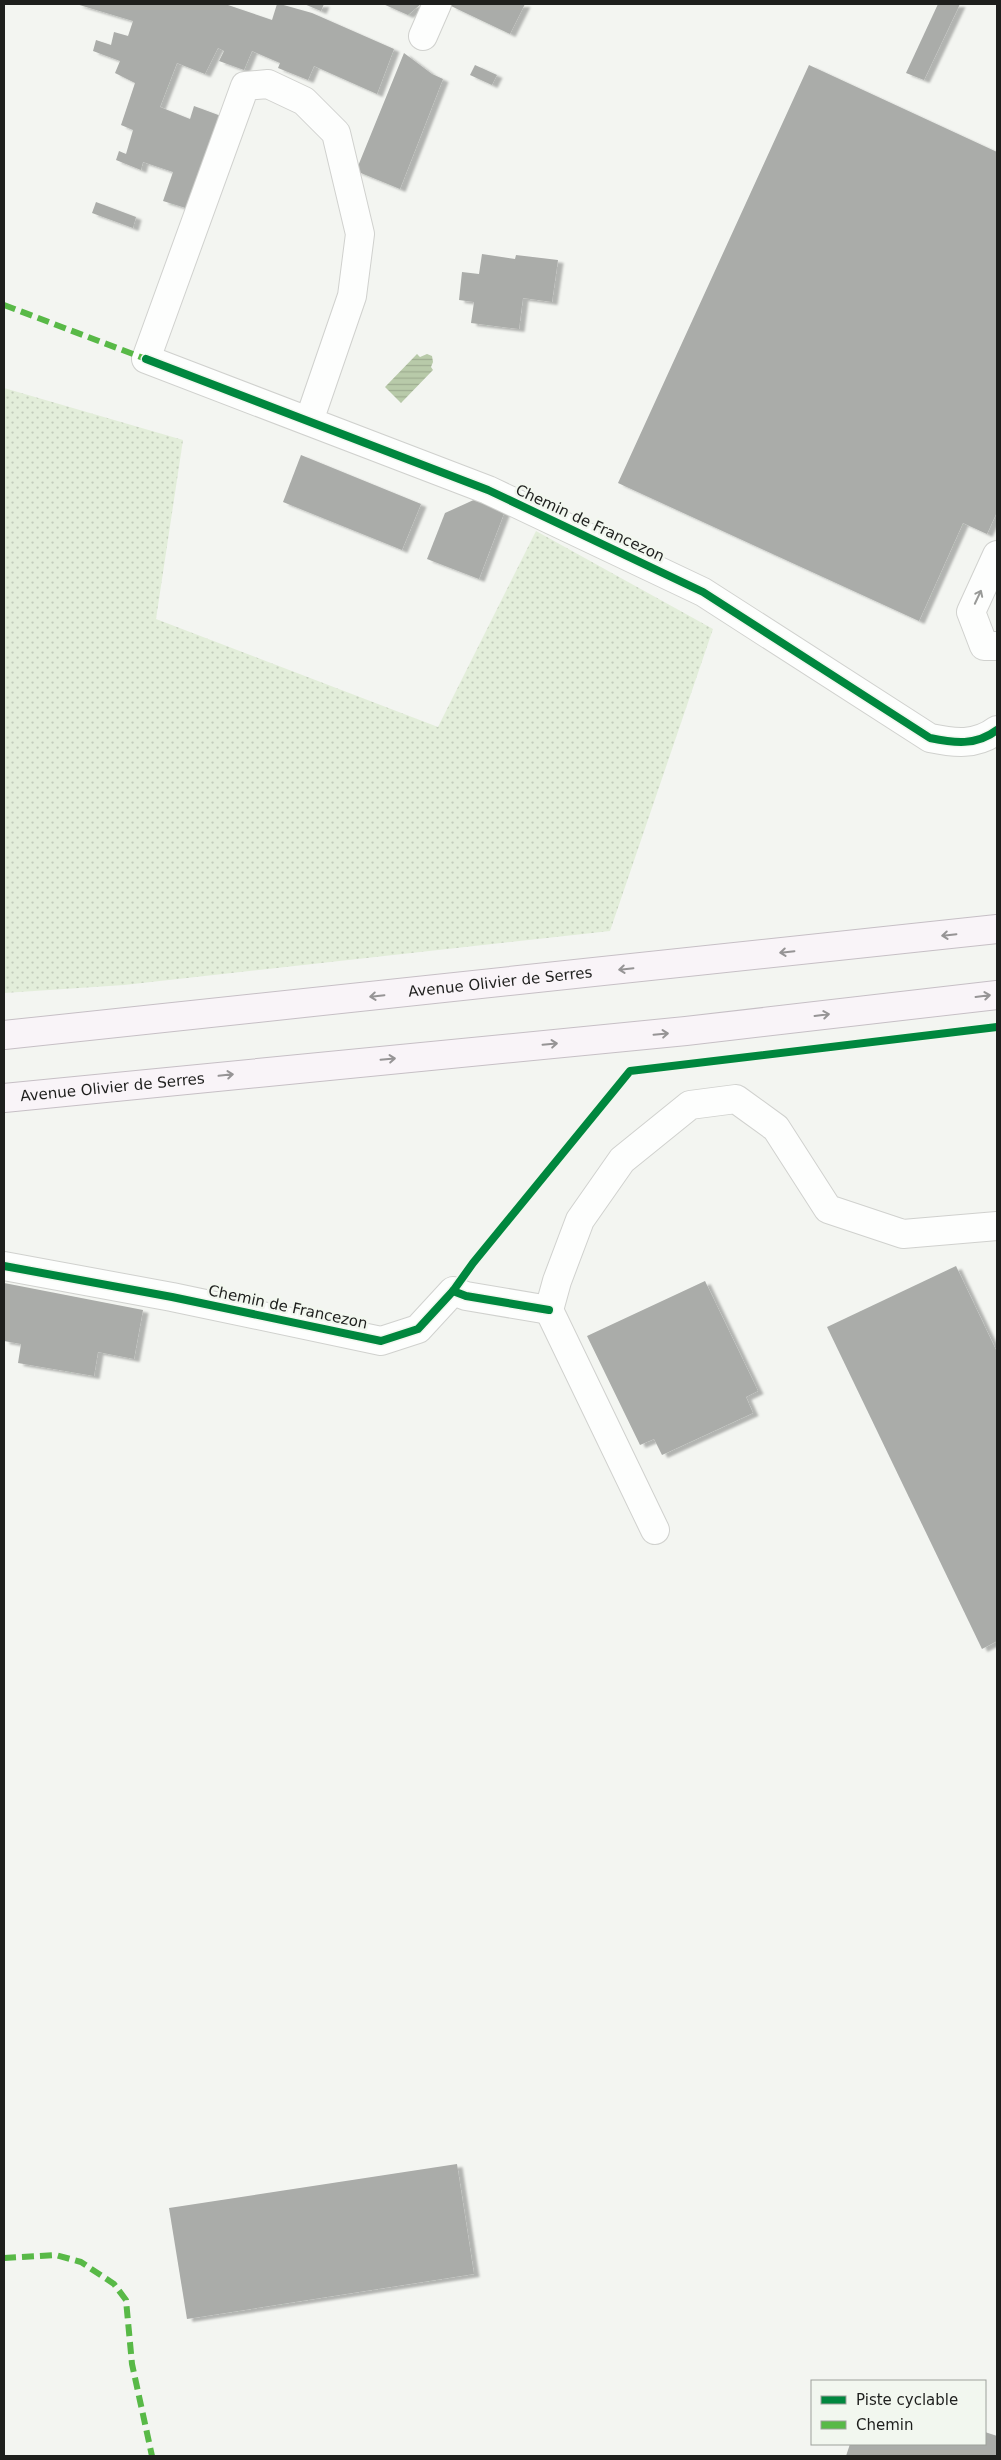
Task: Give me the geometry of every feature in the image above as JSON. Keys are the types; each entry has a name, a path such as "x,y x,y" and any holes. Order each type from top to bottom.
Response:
{"main road":[{"name":"Avenue Olivier de Serres","path":"4,1035 997,929"},
{"name":"Avenue Olivier de Serres","path":"4,1098 686,1031 997,995"}],"street":[{"path":"423,36 437,4"},
{"name":"Chemin de Francezon","path":"309,422 352,296 360,234 336,133 304,100 268,84 245,86 146,359 309,422 488,490 703,592 930,738 958,744 987,738 997,730"},
{"path":"997,555 971,612 984,646 997,646"},
{"path":"655,1530 549,1310 557,1281 580,1220 622,1160 690,1104 736,1099 776,1128 828,1209 903,1234 997,1226"},
{"name":"Chemin de Francezon","path":"4,1266 172,1297 381,1341 418,1329 453,1292 466,1296 549,1310"}],"shaded area":[{"path":"417,354 420,357 427,354 432,356 433,362 431,367 433,370 401,403 385,387"},
{"path":"4,388 183,440 156,619 438,727 536,531 713,629 610,931 124,985 4,993"}],"building":[{"path":"76,4 225,4 272,20 277,4 280,4 312,13 394,49 377,94 314,66 308,80 278,68 280,63 252,51 244,70 219,61 224,51 218,48 205,74 177,63 160,107 190,119 194,106 221,116 189,209 163,201 173,172 143,162 141,170 116,160 119,151 126,154 133,130 121,125 135,83 115,73 120,61 93,51 96,40 111,45 114,32 128,36 133,21"},
{"path":"304,4 324,4 321,11"},
{"path":"383,4 421,4 408,15"},
{"path":"452,4 525,4 510,34 451,6"},
{"path":"938,4 960,4 924,80 906,73"},
{"path":"404,53 432,74 443,79 400,189 356,171"},
{"path":"475,65 497,75 492,85 470,75"},
{"path":"809,65 997,152 997,512 987,534 963,523 919,621 618,483"},
{"path":"96,202 136,217 133,228 92,213"},
{"path":"482,254 515,259 516,255 558,260 552,302 523,298 519,329 471,323 474,302 459,300 462,272 479,274"},
{"path":"301,455 421,504 402,550 283,502"},
{"path":"478,498 505,511 479,579 427,559 445,513"},
{"path":"956,1266 997,1352 997,1641 982,1649 827,1327"},
{"path":"705,1281 758,1391 746,1397 753,1413 662,1455 654,1439 640,1445 587,1336"},
{"path":"4,1283 143,1310 134,1359 98,1352 94,1376 18,1363 21,1344 4,1341"},
{"path":"457,2164 474,2274 187,2319 169,2208"},
{"path":"986,2432 997,2436 996,2456 846,2456 850,2445 986,2445"}],"marked path":[{"path":"4,305 146,359"},
{"path":"4,2258 56,2255 81,2262 114,2284 126,2300 132,2364 152,2456"}],"cycle path":[{"path":"146,359 488,490 703,592 930,738 965,742 981,739 997,730"},
{"path":"4,1266 172,1297 381,1341 418,1329 453,1291 473,1263 630,1071 997,1027"},
{"path":"453,1291 466,1296 549,1310"}]}
